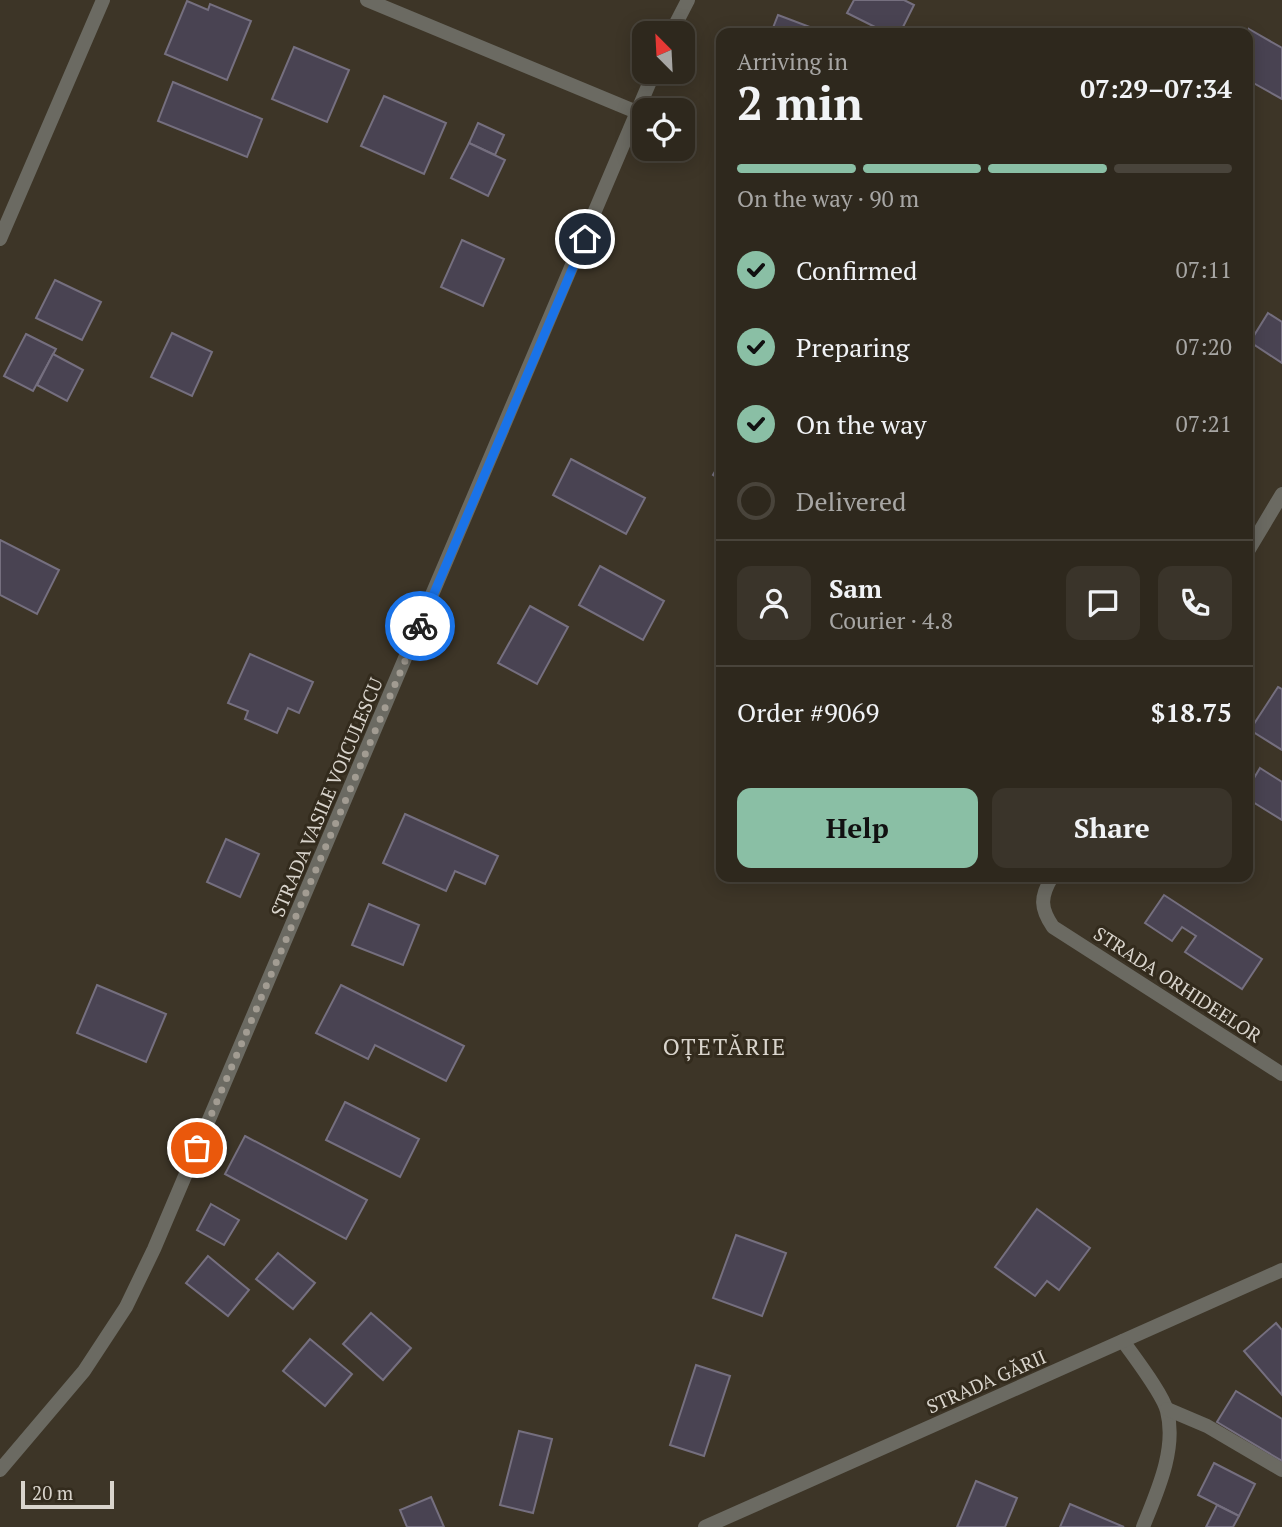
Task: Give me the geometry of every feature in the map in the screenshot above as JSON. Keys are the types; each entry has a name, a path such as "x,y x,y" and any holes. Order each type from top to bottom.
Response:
{"street":[{"path":"0,239 103,0"},
{"path":"367,0 632,110"},
{"path":"677,21 688,0"},
{"name":"STRADA VASILE VOICULESCU","path":"0,1470 84,1371 126,1307 154,1249 632,129"},
{"path":"1253,543 1282,494"},
{"name":"STRADA ORHIDEELOR","path":"1050,882 1042,897 1042,908 1053,927 1282,1074"},
{"name":"STRADA GĂRII","path":"705,1527 1282,1270"},
{"path":"1123,1341 1167,1409 1170,1445 1157,1494 1143,1527"},
{"path":"1167,1409 1207,1426 1282,1470"}],"building":[{"path":"854,0 904,0 914,5 902,28 877,28 847,13"},
{"path":"187,1 208,10 210,4 251,21 227,80 165,54"},
{"path":"778,15 813,28 773,28"},
{"path":"1253,31 1282,48 1282,99 1253,83"},
{"path":"294,47 349,70 327,122 272,99"},
{"path":"173,82 262,119 247,157 158,121"},
{"path":"384,96 446,123 424,174 361,146"},
{"path":"478,123 504,135 495,155 469,143"},
{"path":"469,143 505,160 488,196 451,178"},
{"path":"462,240 504,259 483,306 441,287"},
{"path":"55,280 101,302 82,340 36,318"},
{"path":"1268,313 1282,322 1282,363 1253,344 1253,337"},
{"path":"172,333 212,352 192,396 151,377"},
{"path":"26,334 56,349 33,391 4,376"},
{"path":"53,354 83,370 67,401 37,385"},
{"path":"571,459 645,498 626,534 553,495"},
{"path":"0,540 59,570 37,614 0,595"},
{"path":"600,566 664,601 643,640 579,605"},
{"path":"530,606 568,627 537,684 498,663"},
{"path":"250,654 313,682 299,713 288,708 277,733 245,719 248,711 228,703"},
{"path":"1278,687 1282,689 1282,750 1253,732 1253,725"},
{"path":"1260,768 1282,782 1282,820 1253,802 1253,780"},
{"path":"405,814 498,856 485,884 455,871 446,891 383,863"},
{"path":"226,839 259,854 240,897 207,882"},
{"path":"1164,895 1262,959 1242,989 1185,952 1196,936 1182,927 1172,941 1145,923"},
{"path":"369,904 419,925 403,965 352,945"},
{"path":"97,985 166,1014 146,1062 77,1033"},
{"path":"341,985 464,1046 446,1081 375,1045 368,1059 316,1033"},
{"path":"345,1102 419,1139 400,1177 326,1140"},
{"path":"245,1136 367,1200 346,1239 225,1174"},
{"path":"211,1204 239,1220 224,1245 197,1230"},
{"path":"1037,1209 1090,1248 1059,1290 1047,1281 1035,1296 995,1267"},
{"path":"736,1235 786,1253 762,1316 713,1298"},
{"path":"278,1253 315,1283 293,1309 256,1279"},
{"path":"208,1256 249,1290 228,1316 186,1283"},
{"path":"371,1313 411,1348 383,1380 343,1344"},
{"path":"1276,1323 1282,1330 1282,1395 1244,1351"},
{"path":"310,1339 352,1374 325,1406 283,1371"},
{"path":"696,1365 730,1376 704,1456 670,1445"},
{"path":"1236,1391 1282,1419 1282,1461 1217,1422"},
{"path":"519,1431 552,1439 533,1513 500,1505"},
{"path":"1214,1463 1255,1484 1239,1516 1198,1495"},
{"path":"976,1481 1017,1498 1005,1527 957,1527"},
{"path":"431,1497 444,1527 407,1527 400,1510"},
{"path":"1070,1504 1124,1527 1060,1527"},
{"path":"1217,1505 1239,1516 1233,1527 1206,1527"}],"way so far":[{"path":"197,1148 420,626"}],"district":[{"name":"OȚETĂRIE","path":"725,1046"}],"route":[{"path":"420,626 585,239"}]}
